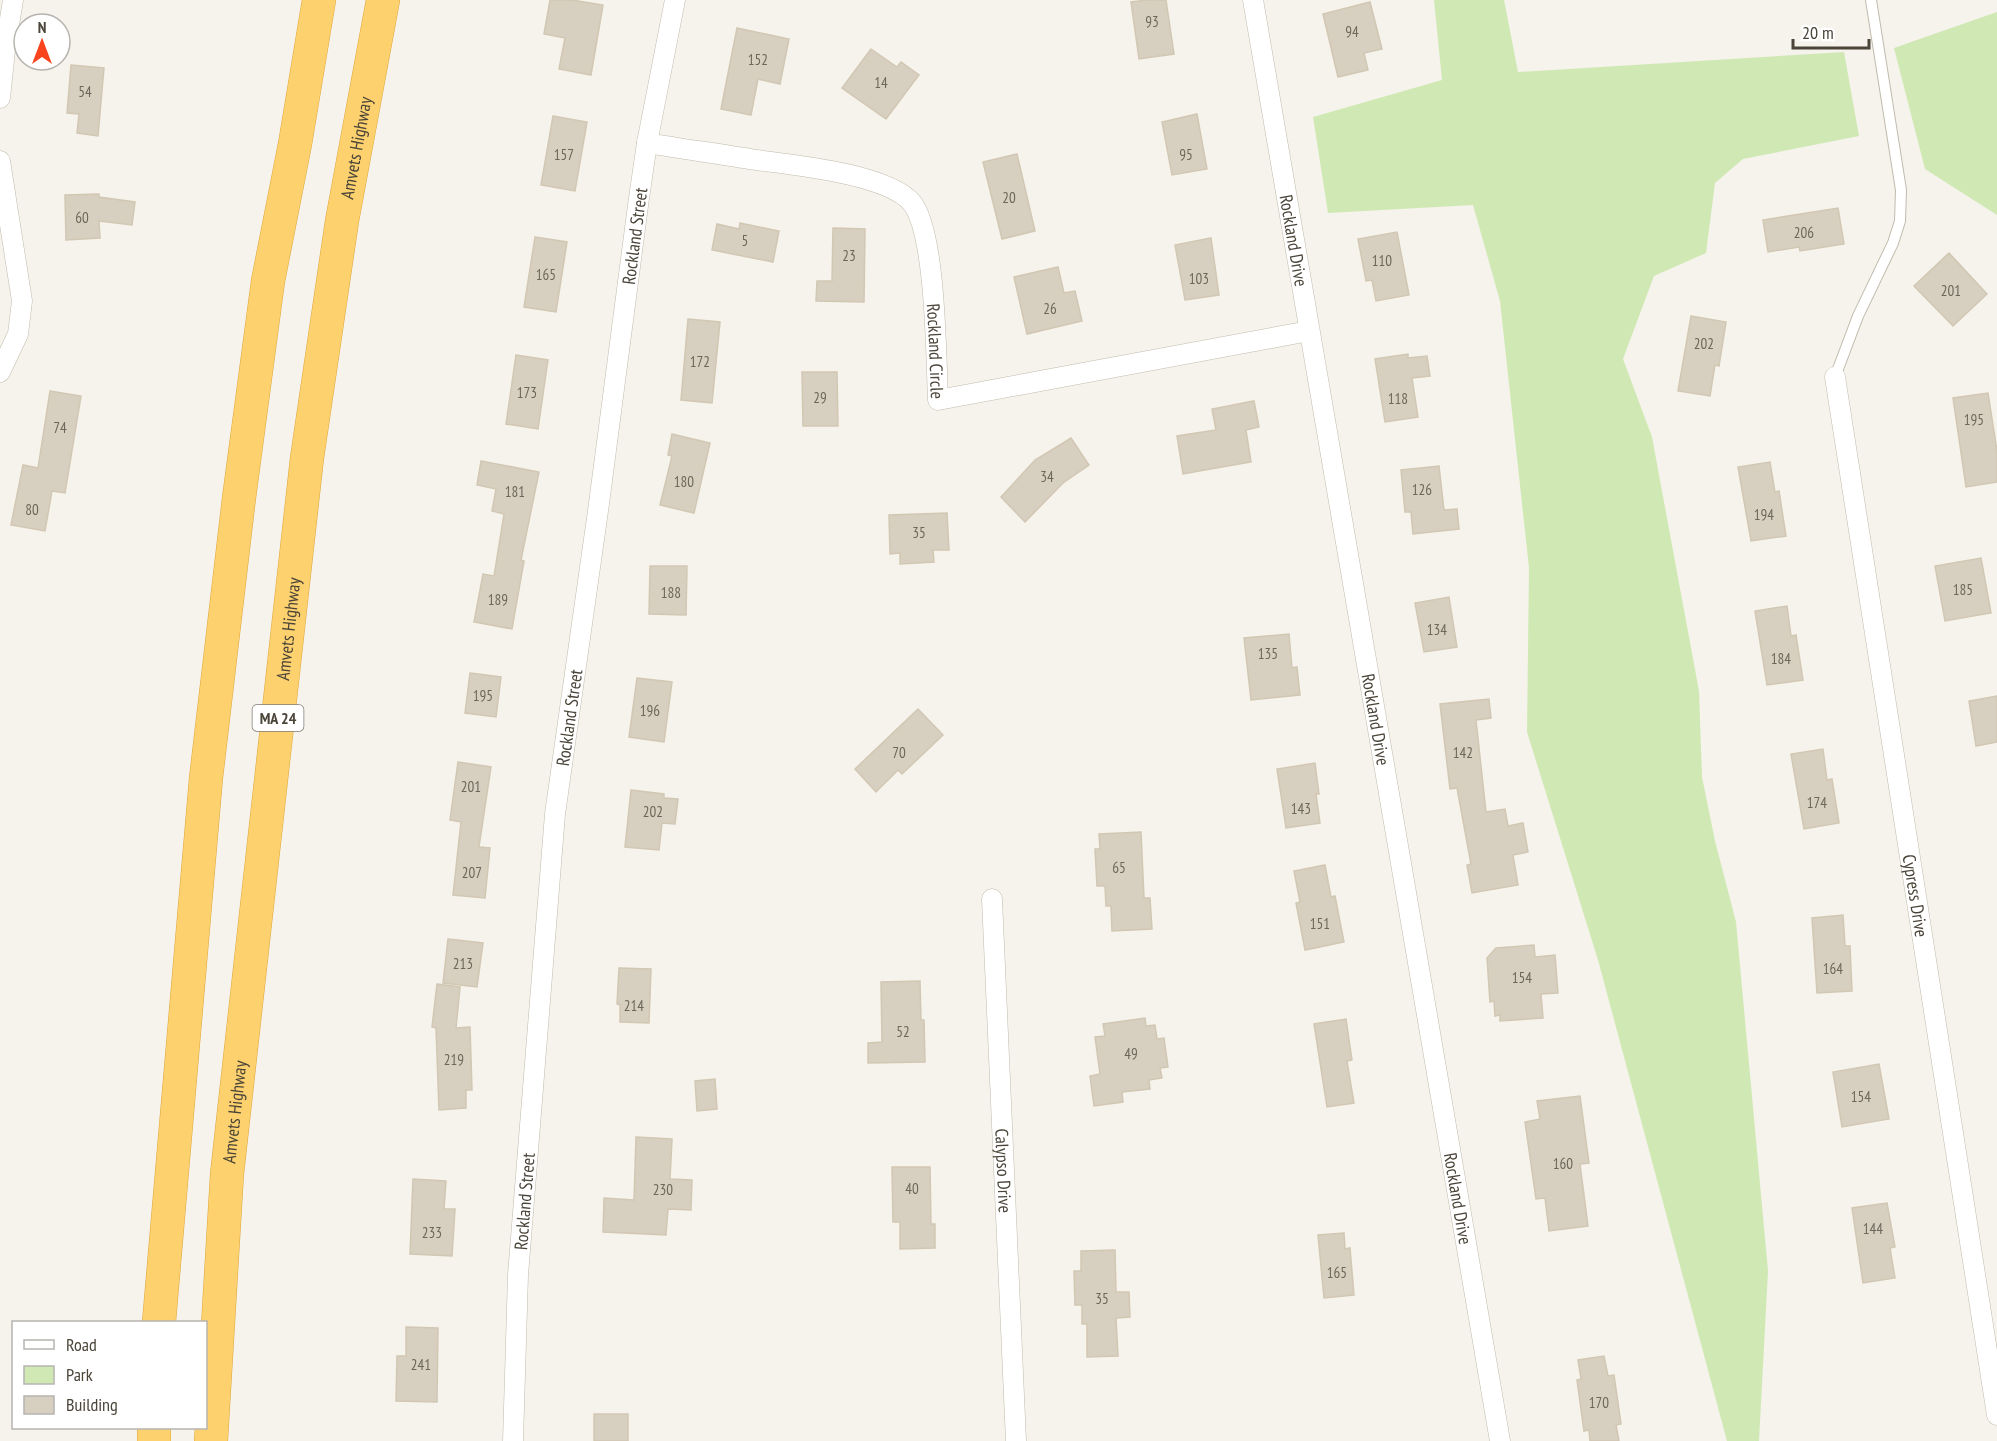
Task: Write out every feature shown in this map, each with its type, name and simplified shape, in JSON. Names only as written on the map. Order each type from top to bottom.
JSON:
[{"type":"highway","points":[[159,1321],[206,777],[239,498],[268,281],[295,144],[318,0]]},
{"type":"highway","name":"Amvets Highway","points":[[211,1441],[227,1174],[307,458],[342,221],[383,0]]},
{"type":"street","points":[[0,98],[13,0]]},
{"type":"street","name":"Rockland Street","points":[[513,1441],[518,1275],[555,814],[647,143],[675,0]]},
{"type":"street","name":"Rockland Drive","points":[[1253,0],[1500,1441]]},
{"type":"street","name":"Rockland Circle","points":[[647,143],[842,172],[895,189],[912,203],[922,223],[930,258],[938,400],[1309,331]]},
{"type":"street","points":[[0,161],[22,308],[18,334],[0,372]]},
{"type":"street","name":"Cypress Drive","points":[[1834,377],[1997,1415]]},
{"type":"street","name":"Calypso Drive","points":[[992,899],[1016,1441]]},
{"type":"lane","points":[[1834,377],[1858,316],[1893,243],[1900,221],[1901,190],[1871,0]]},
{"type":"green space","points":[[1434,0],[1504,0],[1518,72],[1844,52],[1859,136],[1743,159],[1715,183],[1706,253],[1654,276],[1623,359],[1652,437],[1699,691],[1702,777],[1715,841],[1736,922],[1768,1271],[1759,1441],[1727,1441],[1598,960],[1527,732],[1529,568],[1500,301],[1473,205],[1328,213],[1313,117],[1442,80]]},
{"type":"green space","points":[[1997,12],[1997,215],[1925,169],[1894,48]]},
{"type":"building","points":[[550,0],[572,0],[603,5],[591,75],[559,69],[565,38],[544,34]]},
{"type":"building","points":[[1166,0],[1174,54],[1139,59],[1131,2]]},
{"type":"building","points":[[1370,2],[1382,49],[1364,53],[1368,70],[1338,77],[1323,14]]},
{"type":"building","points":[[737,28],[789,39],[780,84],[758,79],[751,115],[721,109]]},
{"type":"building","points":[[871,49],[897,67],[901,62],[919,75],[886,119],[842,88]]},
{"type":"building","points":[[72,65],[104,68],[98,136],[77,133],[79,114],[67,113]]},
{"type":"building","points":[[1197,114],[1207,169],[1172,175],[1162,122]]},
{"type":"building","points":[[553,116],[587,122],[575,191],[541,185]]},
{"type":"building","points":[[1017,154],[1035,231],[1002,239],[983,162]]},
{"type":"building","points":[[99,194],[99,197],[135,202],[132,225],[99,221],[100,238],[66,240],[65,195]]},
{"type":"building","points":[[1838,208],[1844,244],[1800,251],[1799,247],[1768,252],[1763,220]]},
{"type":"building","points":[[740,223],[779,231],[773,262],[712,250],[717,224],[739,229]]},
{"type":"building","points":[[833,228],[865,229],[864,302],[816,301],[817,281],[832,281]]},
{"type":"building","points":[[1397,232],[1409,295],[1376,301],[1372,280],[1366,281],[1358,239]]},
{"type":"building","points":[[535,237],[567,242],[556,312],[524,307]]},
{"type":"building","points":[[1211,238],[1219,295],[1185,300],[1175,245]]},
{"type":"building","points":[[1949,253],[1987,294],[1953,326],[1914,286]]},
{"type":"building","points":[[1058,267],[1064,293],[1075,291],[1082,321],[1027,334],[1014,277]]},
{"type":"building","points":[[1691,316],[1726,322],[1719,366],[1715,365],[1710,396],[1678,391]]},
{"type":"building","points":[[688,319],[720,322],[712,403],[681,400]]},
{"type":"building","points":[[1408,354],[1408,358],[1427,356],[1430,376],[1412,378],[1418,417],[1385,422],[1375,359]]},
{"type":"building","points":[[516,355],[548,360],[538,429],[506,424]]},
{"type":"building","points":[[802,372],[837,372],[838,426],[803,426]]},
{"type":"building","points":[[50,391],[81,396],[65,493],[52,491],[45,531],[11,525],[23,465],[38,468]]},
{"type":"building","points":[[1988,393],[1997,451],[1997,482],[1966,487],[1953,398]]},
{"type":"building","points":[[1254,401],[1259,427],[1246,430],[1251,462],[1183,474],[1177,436],[1216,430],[1212,409]]},
{"type":"building","points":[[672,434],[710,443],[694,513],[660,505],[672,456],[668,455]]},
{"type":"building","points":[[1071,438],[1089,465],[1063,483],[1025,522],[1001,497],[1035,460]]},
{"type":"building","points":[[481,461],[539,472],[521,560],[524,561],[512,629],[474,622],[483,574],[494,576],[504,514],[492,511],[496,489],[477,485]]},
{"type":"building","points":[[1770,462],[1775,492],[1779,491],[1786,536],[1751,541],[1738,467]]},
{"type":"building","points":[[1439,466],[1444,510],[1457,509],[1459,529],[1413,534],[1411,512],[1405,512],[1401,470]]},
{"type":"building","points":[[947,513],[949,550],[933,550],[934,562],[900,564],[900,553],[890,554],[889,515]]},
{"type":"building","points":[[1981,558],[1991,613],[1945,621],[1935,566]]},
{"type":"building","points":[[650,566],[687,566],[686,615],[649,614]]},
{"type":"building","points":[[1449,597],[1457,647],[1424,652],[1415,603]]},
{"type":"building","points":[[1787,606],[1791,636],[1796,635],[1803,680],[1767,685],[1755,611]]},
{"type":"building","points":[[1289,634],[1292,668],[1297,667],[1300,695],[1251,700],[1244,638]]},
{"type":"building","points":[[470,673],[501,677],[496,717],[465,713]]},
{"type":"building","points":[[637,678],[672,682],[664,742],[629,737]]},
{"type":"building","points":[[1997,696],[1997,742],[1976,746],[1969,701]]},
{"type":"building","points":[[1489,699],[1491,718],[1476,720],[1486,812],[1505,809],[1508,826],[1523,823],[1528,852],[1513,855],[1518,885],[1472,893],[1467,865],[1471,864],[1457,788],[1450,789],[1440,704]]},
{"type":"building","points":[[918,709],[943,735],[902,774],[898,770],[876,792],[855,769]]},
{"type":"building","points":[[1823,749],[1827,780],[1832,779],[1839,823],[1804,829],[1791,754]]},
{"type":"building","points":[[458,762],[491,767],[479,847],[490,848],[485,898],[453,895],[461,822],[450,820]]},
{"type":"building","points":[[1315,763],[1320,823],[1286,828],[1277,769]]},
{"type":"building","points":[[631,790],[664,794],[664,798],[678,799],[675,824],[662,823],[659,850],[625,847]]},
{"type":"building","points":[[1141,832],[1144,898],[1150,898],[1152,929],[1112,931],[1111,906],[1106,906],[1105,886],[1097,886],[1095,849],[1100,849],[1099,834]]},
{"type":"building","points":[[1325,865],[1331,897],[1335,896],[1344,942],[1305,950],[1296,903],[1300,902],[1294,871]]},
{"type":"building","points":[[1843,915],[1845,946],[1850,946],[1852,991],[1817,993],[1812,918]]},
{"type":"building","points":[[448,939],[483,943],[477,987],[443,983]]},
{"type":"building","points":[[1534,945],[1535,957],[1555,955],[1558,993],[1541,994],[1543,1018],[1500,1021],[1500,1015],[1495,1016],[1494,1001],[1490,1002],[1487,958],[1496,948]]},
{"type":"building","points":[[619,968],[651,969],[649,1023],[620,1022],[620,1005],[617,1004]]},
{"type":"building","points":[[920,981],[925,1062],[868,1063],[868,1043],[882,1042],[881,982]]},
{"type":"building","points":[[437,984],[460,987],[456,1028],[470,1027],[472,1090],[466,1090],[466,1108],[439,1110],[436,1028],[432,1027]]},
{"type":"building","points":[[1145,1018],[1146,1026],[1155,1025],[1157,1039],[1164,1038],[1168,1067],[1160,1068],[1162,1078],[1149,1080],[1150,1089],[1122,1092],[1123,1102],[1094,1106],[1090,1076],[1100,1074],[1095,1037],[1105,1036],[1103,1024]]},
{"type":"building","points":[[1346,1019],[1352,1060],[1347,1061],[1354,1103],[1327,1107],[1314,1024]]},
{"type":"building","points":[[1879,1064],[1889,1119],[1842,1127],[1833,1072]]},
{"type":"building","points":[[715,1079],[717,1109],[697,1111],[695,1081]]},
{"type":"building","points":[[1580,1096],[1589,1163],[1580,1164],[1588,1226],[1549,1231],[1545,1198],[1536,1199],[1525,1122],[1540,1119],[1537,1101]]},
{"type":"building","points":[[636,1137],[672,1139],[670,1179],[692,1180],[691,1210],[668,1209],[666,1235],[603,1232],[604,1198],[634,1200]]},
{"type":"building","points":[[892,1167],[930,1167],[931,1224],[935,1224],[935,1248],[900,1249],[900,1222],[893,1222]]},
{"type":"building","points":[[413,1179],[446,1181],[444,1209],[455,1209],[452,1256],[410,1254]]},
{"type":"building","points":[[1887,1203],[1895,1247],[1890,1248],[1895,1278],[1863,1283],[1852,1208]]},
{"type":"building","points":[[1344,1233],[1345,1249],[1350,1248],[1354,1295],[1324,1298],[1318,1235]]},
{"type":"building","points":[[1115,1250],[1116,1292],[1129,1292],[1130,1317],[1116,1318],[1118,1356],[1087,1357],[1087,1324],[1082,1324],[1082,1305],[1075,1305],[1074,1271],[1081,1271],[1081,1251]]},
{"type":"building","points":[[406,1327],[438,1328],[437,1402],[396,1401],[397,1356],[406,1356]]},
{"type":"building","points":[[1604,1356],[1608,1376],[1614,1375],[1621,1424],[1616,1425],[1619,1441],[1590,1441],[1589,1430],[1584,1431],[1577,1380],[1581,1379],[1578,1360]]},
{"type":"building","points":[[594,1414],[628,1414],[628,1441],[594,1441]]}]
